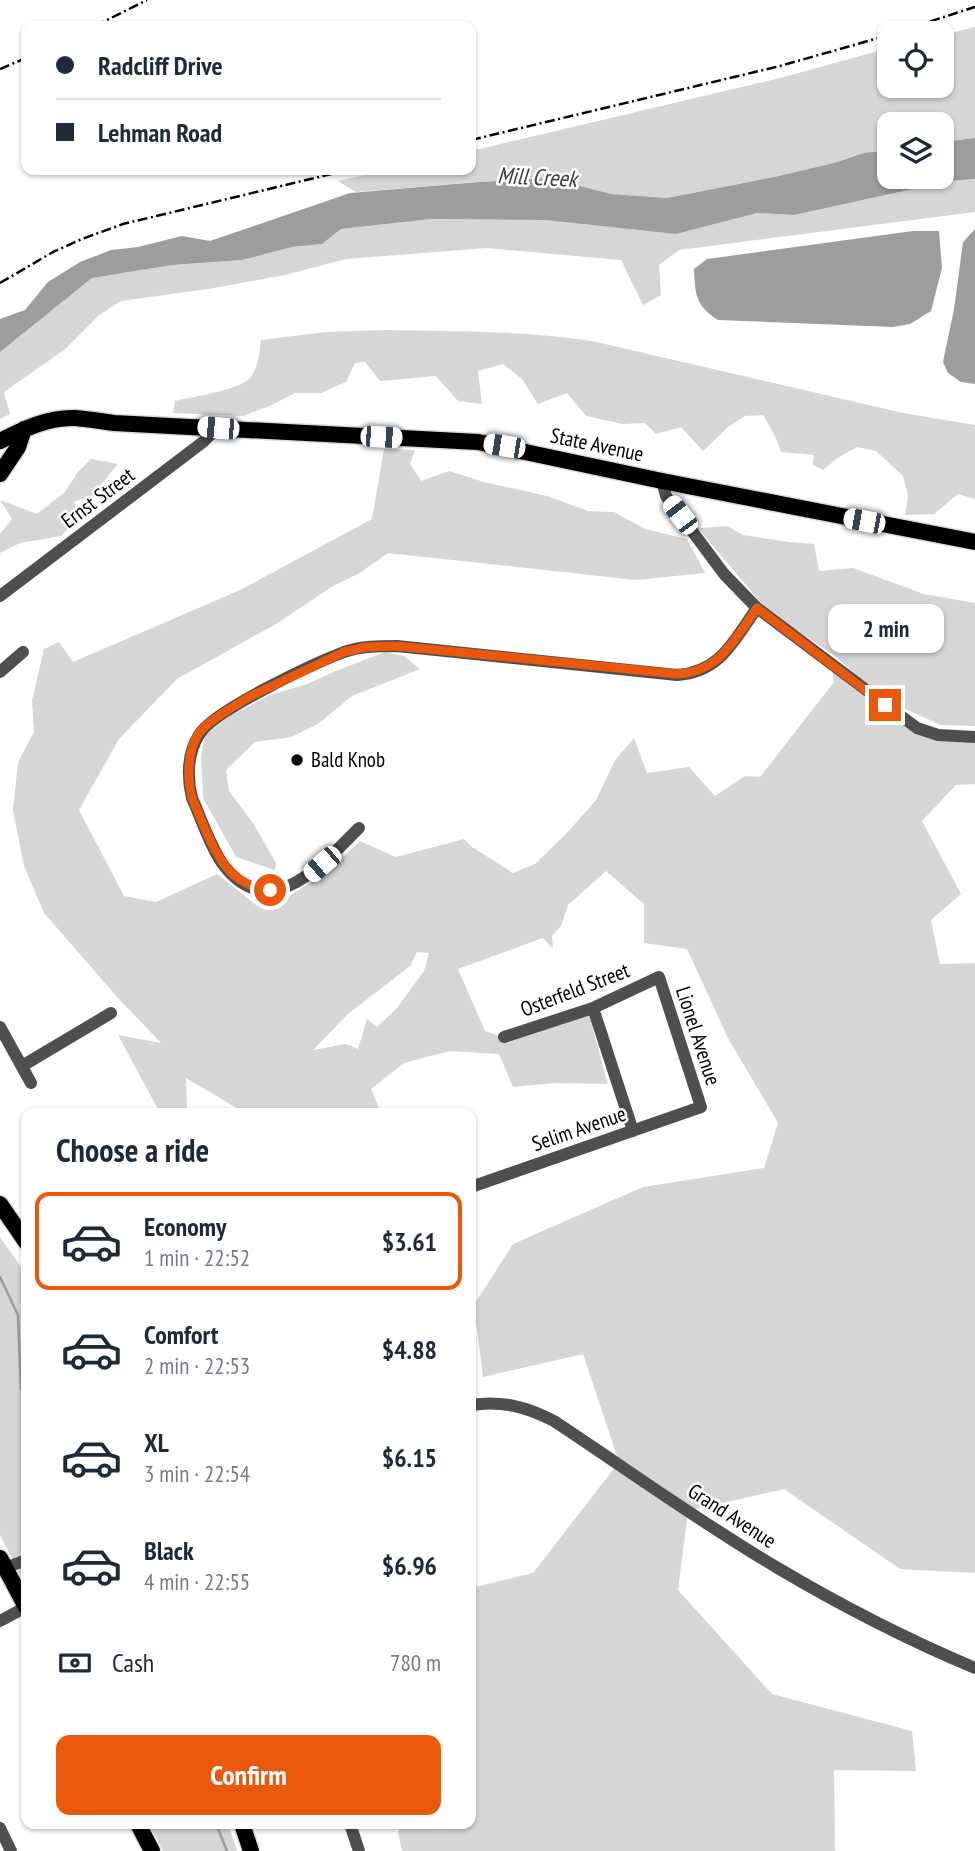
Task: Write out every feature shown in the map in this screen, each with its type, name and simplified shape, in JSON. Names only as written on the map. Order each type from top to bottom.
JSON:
[{"type":"main road","name":"State Avenue","points":[[0,441],[46,421],[74,418],[114,423],[478,442],[975,542]]},
{"type":"main road","points":[[0,474],[18,447],[24,429]]},
{"type":"main road","points":[[0,1204],[21,1235]]},
{"type":"main road","points":[[3,1563],[21,1597]]},
{"type":"main road","points":[[141,1829],[152,1851]]},
{"type":"main road","points":[[243,1829],[248,1850]]},
{"type":"street","name":"Ernst Street","points":[[0,596],[218,428]]},
{"type":"street","points":[[662,481],[666,496],[724,574],[757,608],[917,728],[938,736],[975,737]]},
{"type":"street","points":[[359,828],[322,864],[296,884],[270,890],[256,889],[244,883],[224,866],[192,798],[189,762],[199,733],[249,697],[344,652],[366,647],[397,646],[689,674],[701,671],[720,658],[757,608]]},
{"type":"street","points":[[0,673],[23,652]]},
{"type":"street","name":"Osterfeld Street","points":[[504,1037],[593,1008],[659,977]]},
{"type":"street","name":"Lionel Avenue","points":[[659,977],[701,1107]]},
{"type":"street","points":[[593,1008],[633,1131]]},
{"type":"street","points":[[22,1066],[111,1013]]},
{"type":"street","points":[[0,1027],[31,1083]]},
{"type":"street","name":"Selim Avenue","points":[[476,1185],[701,1107]]},
{"type":"street","name":"Grand Avenue","points":[[476,1405],[509,1404],[547,1417],[776,1567],[901,1634],[975,1668]]},
{"type":"street","points":[[3,1563],[21,1561]]},
{"type":"street","points":[[0,1621],[21,1610]]},
{"type":"street","points":[[0,1828],[11,1851]]},
{"type":"street","points":[[352,1829],[359,1851]]},
{"type":"shaded area","points":[[975,27],[975,138],[954,141],[954,112],[877,112],[877,151],[774,177],[667,198],[611,194],[549,178],[356,192],[338,181],[365,175],[476,175],[476,150],[780,78],[877,51],[877,98],[954,98],[954,32]]},
{"type":"shaded area","points":[[975,138],[975,179],[954,181],[954,141]]},
{"type":"shaded area","points":[[877,151],[877,189],[913,189],[794,215],[757,213],[676,234],[545,220],[431,219],[341,229],[322,244],[292,247],[242,260],[172,265],[92,278],[0,352],[0,319],[25,310],[48,282],[80,262],[111,250],[138,247],[182,236],[210,241],[350,193],[549,178],[611,194],[667,198],[774,177]]},
{"type":"shaded area","points":[[975,179],[975,212],[679,250],[659,265],[661,295],[643,305],[621,260],[486,248],[346,259],[285,275],[121,301],[98,316],[64,350],[4,392],[10,414],[0,419],[0,352],[92,278],[172,265],[242,260],[292,247],[322,244],[341,229],[431,219],[546,220],[676,234],[757,213],[794,215],[913,189],[954,189],[954,181]]},
{"type":"shaded area","points":[[975,229],[975,384],[961,382],[948,373],[943,362],[954,309],[963,242]]},
{"type":"shaded area","points":[[913,231],[939,231],[942,268],[931,311],[910,324],[893,327],[718,320],[705,310],[696,293],[694,269],[707,259]]},
{"type":"shaded area","points":[[386,330],[515,333],[592,341],[903,413],[975,425],[975,499],[958,494],[934,514],[905,515],[908,496],[903,476],[876,451],[857,447],[823,470],[813,465],[814,455],[781,452],[763,415],[745,416],[728,427],[703,451],[681,427],[656,434],[645,423],[623,424],[586,416],[567,393],[538,404],[522,379],[503,364],[478,371],[482,404],[458,401],[436,376],[380,381],[365,362],[355,363],[346,382],[321,393],[295,393],[243,416],[173,413],[175,401],[236,386],[250,378],[257,365],[261,340],[326,332]]},
{"type":"shaded area","points":[[384,449],[415,450],[410,464],[421,481],[449,471],[547,496],[588,511],[614,512],[645,529],[687,539],[705,573],[636,580],[388,553],[276,624],[177,679],[119,739],[79,810],[124,896],[156,902],[217,874],[256,905],[286,898],[327,872],[360,841],[396,857],[464,839],[513,873],[535,864],[565,835],[596,800],[615,760],[634,738],[647,773],[689,767],[715,796],[745,776],[760,777],[834,682],[831,665],[907,722],[975,737],[975,784],[956,785],[922,821],[961,894],[931,920],[940,964],[975,963],[975,1573],[900,1569],[784,1489],[688,1511],[678,1590],[772,1694],[912,1731],[916,1771],[834,1770],[835,1851],[402,1851],[399,1829],[476,1829],[476,1587],[533,1573],[619,1462],[583,1354],[483,1377],[476,1302],[513,1244],[643,1187],[764,1168],[778,1123],[728,1038],[687,949],[644,943],[644,904],[606,871],[568,905],[561,926],[552,936],[553,949],[543,938],[458,969],[485,1031],[508,1039],[589,1015],[608,1084],[554,1083],[513,1087],[499,1054],[450,1051],[404,1063],[371,1089],[379,1108],[237,1108],[186,1078],[187,1108],[157,1108],[118,1035],[161,1043],[44,913],[24,866],[13,810],[18,762],[34,732],[32,700],[44,649],[59,642],[73,662],[240,590],[372,519]],"holes":[[[417,952],[429,953],[424,971],[397,1008],[377,1027],[367,1019],[358,1049],[346,1044],[313,1050],[348,1014],[410,966]]]},
{"type":"shaded area","points":[[91,459],[118,464],[90,498],[74,501],[78,519],[61,536],[20,543],[0,553],[0,534],[12,519],[0,500],[37,514],[65,492],[77,473]]},
{"type":"shaded area","points":[[727,526],[743,535],[814,544],[819,571],[853,568],[924,594],[975,603],[975,726],[941,725],[901,707],[836,657],[767,610],[698,528]]},
{"type":"shaded area","points":[[385,652],[404,656],[420,669],[352,696],[318,724],[291,737],[255,742],[226,770],[229,791],[253,823],[276,863],[275,870],[236,857],[203,798],[201,757],[205,735],[233,714],[270,695],[307,684]]},
{"type":"shaded area","points":[[0,1237],[21,1267],[21,1576],[0,1535]]},
{"type":"shaded area","points":[[152,1829],[230,1829],[237,1851],[163,1851]]},
{"type":"waterway","points":[[0,1277],[18,1315],[21,1389]]},
{"type":"waterway","points":[[218,1829],[227,1851]]},
{"type":"railway","points":[[105,21],[147,0]]},
{"type":"railway","points":[[931,21],[975,7]]},
{"type":"railway","points":[[476,139],[780,66],[877,38]]},
{"type":"railway","points":[[0,69],[21,60]]},
{"type":"railway","points":[[0,283],[53,252],[123,224],[327,175]]},
{"type":"place","name":"Bald Knob","points":[[297,760]]},
{"type":"route","points":[[270,890],[256,889],[244,883],[224,866],[192,798],[189,762],[193,749],[199,733],[249,697],[344,652],[366,647],[397,646],[689,674],[701,671],[720,658],[757,608],[885,705]]},
{"type":"water label","name":"Mill Creek","points":[[537,177]]}]
